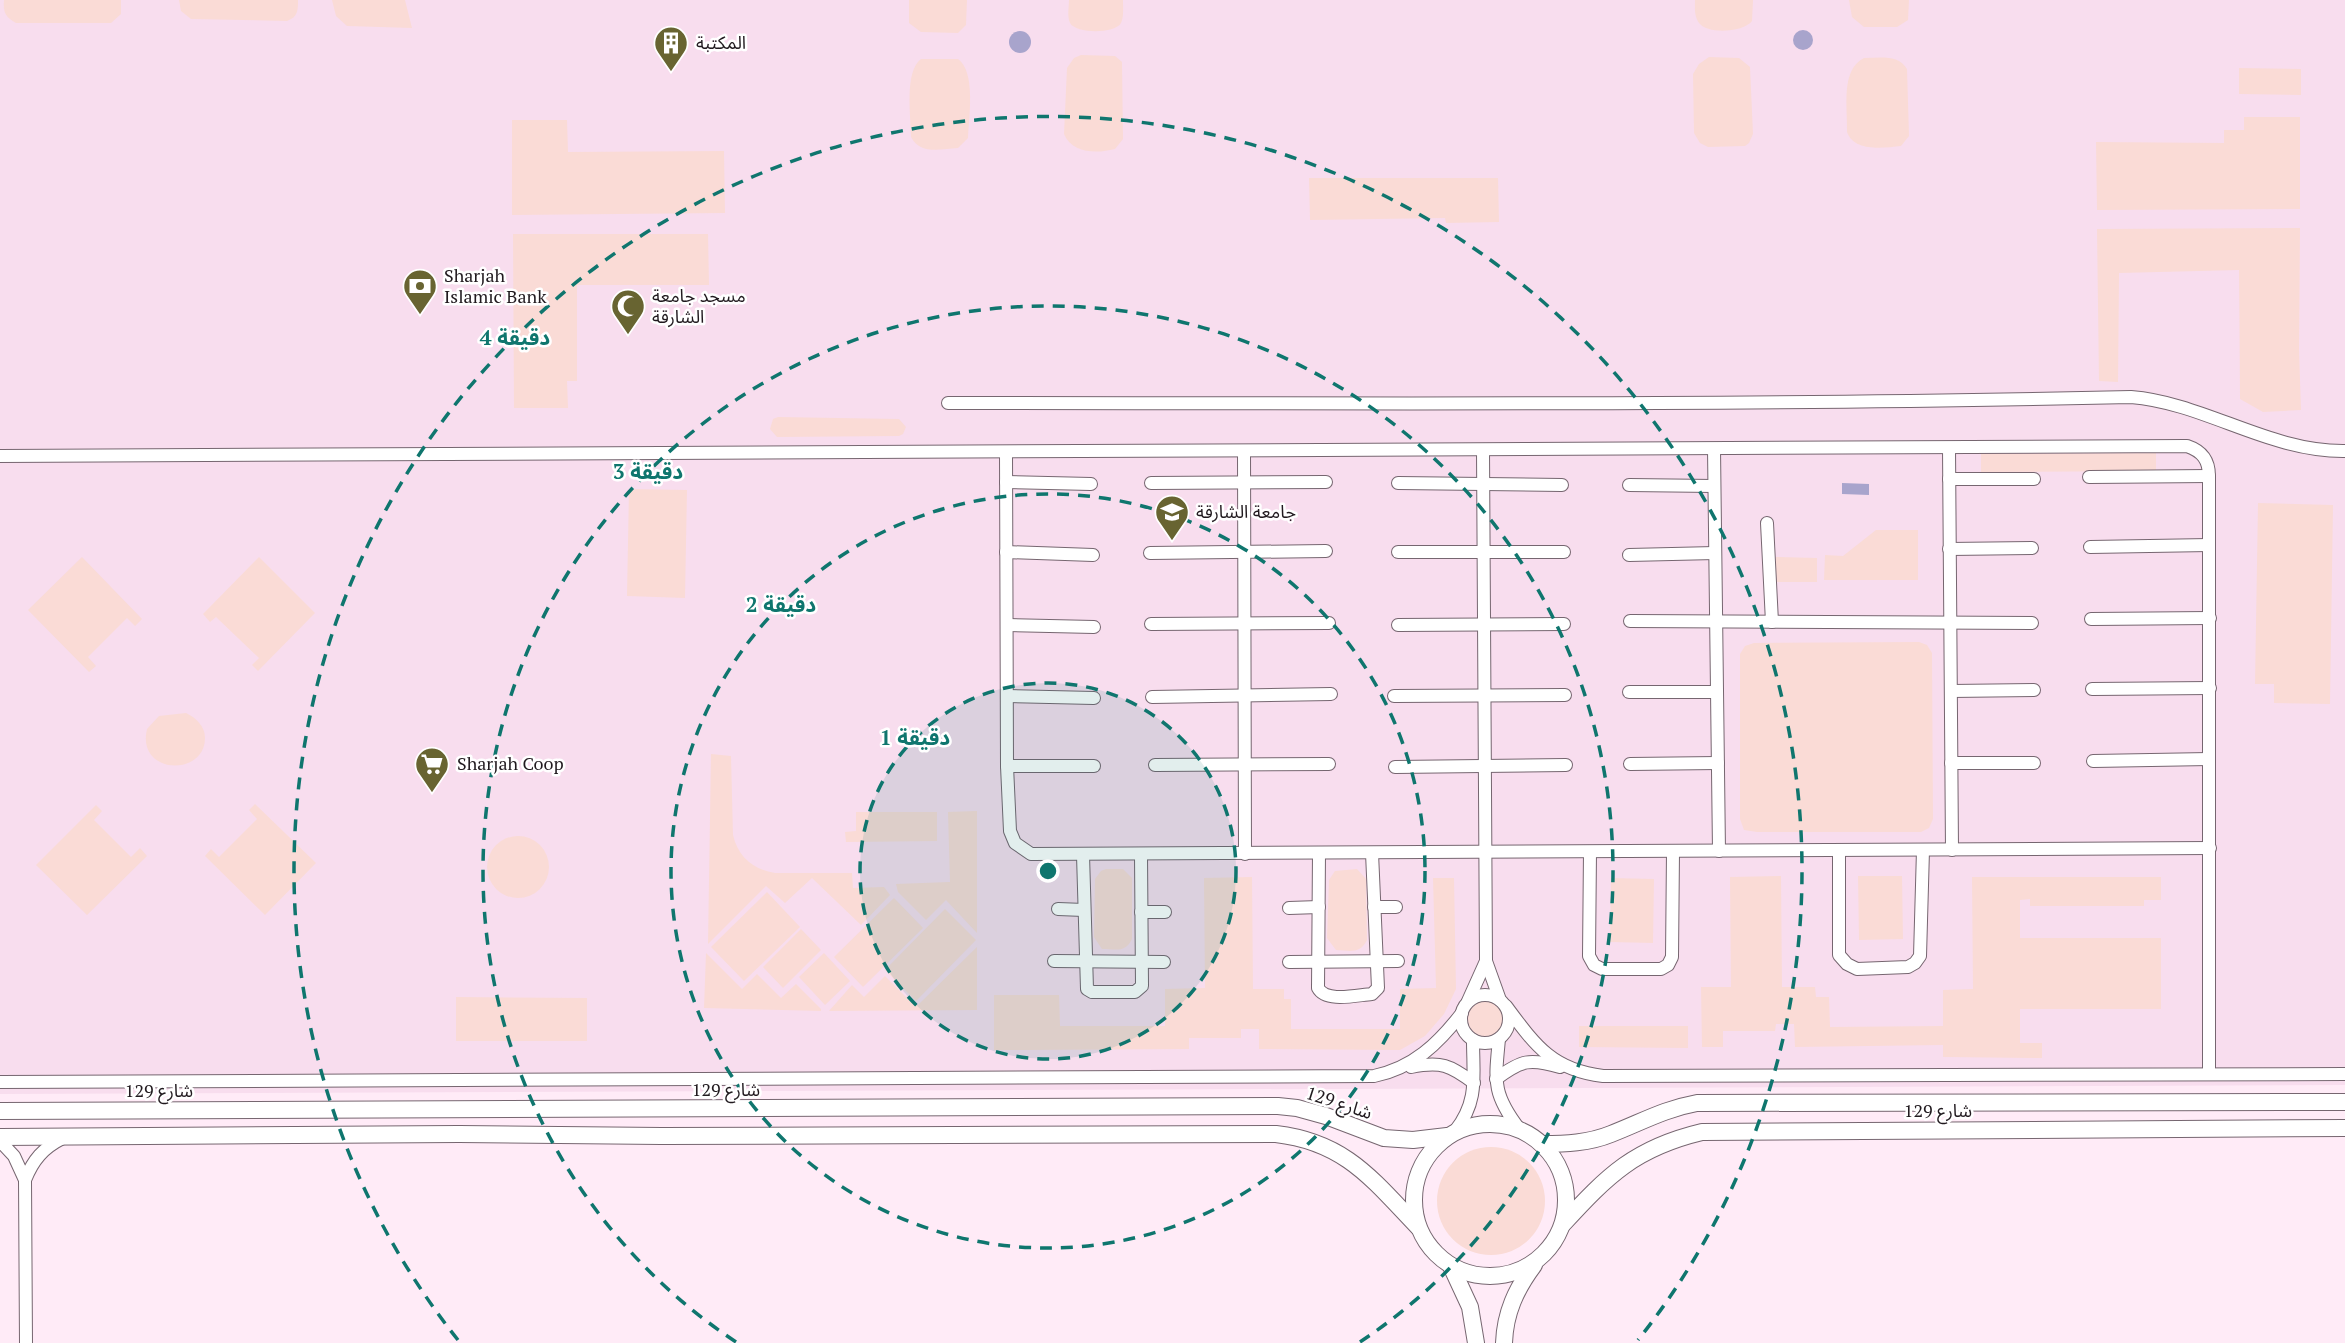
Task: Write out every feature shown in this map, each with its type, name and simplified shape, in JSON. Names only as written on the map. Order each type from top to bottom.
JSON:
[{"type":"street","points":[[948,403],[1412,405],[2131,397],[2192,409],[2283,443],[2309,449],[2345,451]]},
{"type":"street","points":[[0,456],[2187,446],[2195,449],[2206,460],[2209,476],[2209,1074]]},
{"type":"street","points":[[1948,447],[1952,850]]},
{"type":"street","points":[[1714,449],[1719,851]]},
{"type":"street","points":[[1483,450],[1486,961],[1510,1021],[1501,1037],[1496,1088],[1501,1102],[1520,1130]]},
{"type":"street","points":[[1244,451],[1245,854]]},
{"type":"street","points":[[1006,452],[1007,766],[1010,831],[1016,843],[1031,854],[2210,848]]},
{"type":"street","points":[[2089,477],[2209,476]]},
{"type":"street","points":[[1949,480],[2034,479]]},
{"type":"street","points":[[1006,482],[1091,484]]},
{"type":"street","points":[[1151,483],[1326,482]]},
{"type":"street","points":[[1398,484],[1562,485]]},
{"type":"street","points":[[1629,485],[1714,486]]},
{"type":"street","points":[[1767,523],[1772,622]]},
{"type":"street","points":[[2090,547],[2209,545]]},
{"type":"street","points":[[1949,549],[2032,548]]},
{"type":"street","points":[[1150,553],[1326,551]]},
{"type":"street","points":[[1006,552],[1093,555]]},
{"type":"street","points":[[1398,552],[1564,552]]},
{"type":"street","points":[[1629,555],[1715,553]]},
{"type":"street","points":[[2091,619],[2210,618]]},
{"type":"street","points":[[1630,621],[2032,623]]},
{"type":"street","points":[[1151,624],[1329,623]]},
{"type":"street","points":[[1398,625],[1564,624]]},
{"type":"street","points":[[1007,625],[1094,627]]},
{"type":"street","points":[[2092,689],[2210,688]]},
{"type":"street","points":[[1951,691],[2035,690]]},
{"type":"street","points":[[1629,692],[1717,692]]},
{"type":"street","points":[[1152,696],[1331,694]]},
{"type":"street","points":[[1394,695],[1565,695]]},
{"type":"street","points":[[1007,696],[1094,698]]},
{"type":"street","points":[[2093,761],[2209,759]]},
{"type":"street","points":[[1630,764],[1718,763]]},
{"type":"street","points":[[1951,763],[2034,763]]},
{"type":"street","points":[[1155,765],[1329,764]]},
{"type":"street","points":[[1395,767],[1566,765]]},
{"type":"street","points":[[1007,766],[1094,766]]},
{"type":"street","points":[[1839,850],[1839,954],[1847,964],[1857,969],[1908,967],[1920,956],[1923,850]]},
{"type":"street","points":[[1590,852],[1591,961],[1602,969],[1661,969],[1668,965],[1672,957],[1673,852]]},
{"type":"street","points":[[1319,853],[1318,988],[1327,996],[1376,992],[1378,988],[1371,853]]},
{"type":"street","points":[[1083,855],[1087,989],[1090,992],[1135,992],[1142,986],[1141,855]]},
{"type":"street","points":[[1289,908],[1319,907]]},
{"type":"street","points":[[1374,907],[1396,907]]},
{"type":"street","points":[[1058,909],[1084,910]]},
{"type":"street","points":[[1141,912],[1166,912]]},
{"type":"street","points":[[1054,961],[1164,962]]},
{"type":"street","points":[[1289,962],[1398,961]]},
{"type":"street","points":[[1400,1069],[1423,1055],[1462,1013],[1486,961]]},
{"type":"street","points":[[1468,1001],[1484,994],[1503,1003],[1541,1049],[1567,1069]]},
{"type":"street","points":[[1418,1227],[1413,1202],[1417,1176],[1429,1154],[1465,1118],[1472,1103],[1474,1083],[1471,1038],[1462,1026],[1462,1013]]},
{"type":"street","points":[[1443,1036],[1455,1034],[1486,1044],[1501,1037],[1521,1034],[1530,1037]]},
{"type":"street","points":[[1496,1079],[1515,1065],[1530,1061],[1602,1076],[2345,1074]]},
{"type":"street","points":[[0,1082],[1360,1077],[1433,1063],[1458,1071],[1474,1083]]},
{"type":"street","name":"شارع 129","points":[[1542,1144],[1587,1141],[1609,1135],[1662,1111],[1697,1103],[2345,1102]]},
{"type":"street","name":"شارع 129","points":[[0,1111],[1278,1106],[1326,1116],[1384,1138],[1413,1140],[1451,1134]]},
{"type":"street","points":[[1451,1134],[1487,1124],[1520,1130],[1542,1144],[1553,1157],[1566,1190],[1563,1224],[1551,1247],[1534,1265],[1513,1299],[1504,1343]]},
{"type":"street","name":"شارع 129","points":[[1563,1224],[1609,1176],[1630,1160],[1664,1142],[1702,1132],[2345,1128]]},
{"type":"street","points":[[0,1139],[445,1134],[1276,1134],[1315,1141],[1337,1152],[1359,1168],[1418,1227],[1436,1255],[1451,1266],[1469,1274],[1490,1277],[1512,1274],[1534,1265]]},
{"type":"street","points":[[26,1343],[25,1180],[30,1166],[39,1154],[64,1138]]},
{"type":"street","points":[[0,1139],[14,1156],[25,1180]]},
{"type":"street","points":[[1451,1266],[1470,1307],[1476,1343]]},
{"type":"shaded area","name":"جامعة الشارقة","points":[[0,0],[2345,0],[2345,1085],[0,1094]]},
{"type":"shaded area","points":[[4,0],[121,0],[121,14],[111,23],[16,23],[6,14]]},
{"type":"shaded area","points":[[179,0],[298,0],[298,4],[295,15],[287,21],[191,19],[181,11]]},
{"type":"shaded area","points":[[332,0],[405,0],[412,28],[347,26],[336,16]]},
{"type":"shaded area","points":[[909,0],[967,0],[966,25],[958,33],[921,32],[909,23]]},
{"type":"shaded area","points":[[1069,0],[1123,0],[1121,23],[1104,31],[1087,31],[1074,27],[1070,23]]},
{"type":"shaded area","points":[[1695,0],[1753,0],[1752,21],[1742,28],[1726,31],[1704,27],[1697,20]]},
{"type":"shaded area","points":[[1849,0],[1909,0],[1908,20],[1897,27],[1864,27],[1852,17]]},
{"type":"shaded area","points":[[1799,30],[1807,30],[1813,40],[1807,50],[1799,50],[1793,44],[1793,36]]},
{"type":"shaded area","points":[[1020,31],[1028,34],[1031,42],[1028,50],[1020,53],[1012,50],[1009,42],[1012,34]]},
{"type":"shaded area","points":[[1081,55],[1115,56],[1122,62],[1123,139],[1115,149],[1085,150],[1073,145],[1064,134],[1067,68],[1074,58]]},
{"type":"shaded area","points":[[1709,57],[1739,58],[1750,67],[1753,134],[1745,146],[1708,147],[1700,143],[1694,133],[1693,74],[1699,64]]},
{"type":"shaded area","points":[[1864,58],[1894,59],[1907,69],[1909,136],[1901,146],[1862,146],[1847,132],[1848,80],[1856,64]]},
{"type":"shaded area","points":[[921,59],[958,59],[964,65],[970,96],[968,138],[958,148],[925,149],[911,137],[910,84],[912,74]]},
{"type":"shaded area","points":[[2239,68],[2301,69],[2301,95],[2239,94]]},
{"type":"shaded area","points":[[2244,117],[2300,117],[2300,209],[2097,210],[2096,142],[2224,143],[2224,130],[2244,130]]},
{"type":"shaded area","points":[[512,120],[567,120],[568,152],[724,151],[725,213],[512,215]]},
{"type":"shaded area","points":[[1309,178],[1498,178],[1499,222],[1446,223],[1445,218],[1310,220]]},
{"type":"shaded area","points":[[2300,228],[2301,410],[2263,412],[2240,399],[2239,270],[2119,273],[2118,382],[2099,381],[2097,229]]},
{"type":"shaded area","points":[[513,234],[708,234],[709,285],[577,285],[577,381],[567,381],[568,408],[514,408]]},
{"type":"shaded area","points":[[773,419],[899,419],[906,427],[899,436],[777,437],[770,429]]},
{"type":"shaded area","points":[[2156,453],[2156,471],[1981,472],[1981,454]]},
{"type":"shaded area","points":[[1842,483],[1869,484],[1869,495],[1842,494]]},
{"type":"shaded area","points":[[629,489],[687,490],[685,598],[627,596]]},
{"type":"shaded area","points":[[2258,503],[2333,505],[2330,704],[2274,703],[2274,684],[2255,684]]},
{"type":"shaded area","points":[[1876,530],[1918,530],[1918,580],[1824,580],[1825,555],[1843,556]]},
{"type":"shaded area","points":[[82,557],[142,619],[135,626],[127,618],[88,657],[96,666],[89,672],[28,610]]},
{"type":"shaded area","points":[[259,557],[315,613],[258,671],[252,665],[259,658],[216,617],[210,622],[203,614]]},
{"type":"shaded area","points":[[1776,557],[1817,558],[1817,582],[1776,582]]},
{"type":"shaded area","points":[[1919,642],[1927,645],[1932,653],[1933,819],[1929,828],[1921,832],[1744,830],[1740,819],[1740,654],[1745,646],[1754,643]]},
{"type":"shaded area","points":[[186,713],[202,726],[205,738],[202,751],[194,760],[184,764],[161,762],[151,755],[146,744],[147,729],[159,716]]},
{"type":"shaded area","points":[[711,754],[731,756],[733,835],[739,850],[748,861],[760,869],[775,873],[852,873],[853,888],[884,887],[890,895],[861,925],[812,878],[785,903],[766,886],[708,944]]},
{"type":"shaded area","points":[[255,804],[316,863],[265,915],[205,856],[211,849],[219,857],[257,819],[249,810]]},
{"type":"shaded area","points":[[96,805],[102,811],[94,820],[131,857],[140,848],[147,856],[87,915],[36,865]]},
{"type":"shaded area","points":[[977,811],[977,933],[946,900],[926,920],[898,892],[896,884],[950,882],[948,812]]},
{"type":"shaded area","points":[[856,812],[937,812],[937,841],[846,842],[845,832],[856,831]]},
{"type":"shaded area","points":[[518,836],[540,845],[549,867],[540,889],[518,898],[496,889],[487,867],[496,845]]},
{"type":"shaded area","points":[[1106,869],[1123,869],[1132,878],[1132,939],[1120,949],[1102,949],[1094,937],[1095,879]]},
{"type":"shaded area","points":[[1357,869],[1366,879],[1367,940],[1358,950],[1336,950],[1327,938],[1329,880],[1335,871]]},
{"type":"shaded area","points":[[1781,876],[1782,987],[1815,987],[1816,997],[1829,997],[1830,1027],[1943,1026],[1943,990],[1973,989],[1972,877],[2161,877],[2161,900],[2144,900],[2144,906],[2030,906],[2030,899],[2020,900],[2020,938],[2161,938],[2161,1009],[2020,1009],[2020,1043],[2042,1043],[2042,1058],[1943,1057],[1943,1045],[1795,1047],[1794,1024],[1776,1024],[1775,1031],[1723,1031],[1723,1047],[1702,1047],[1701,987],[1731,987],[1730,877]]},
{"type":"shaded area","points":[[1858,876],[1902,876],[1903,939],[1859,940]]},
{"type":"shaded area","points":[[1252,877],[1253,989],[1284,989],[1284,999],[1291,999],[1291,1029],[1400,1029],[1400,989],[1436,988],[1433,878],[1454,878],[1456,989],[1444,1014],[1425,1036],[1400,1050],[1259,1049],[1259,1029],[1241,1029],[1241,1038],[1189,1038],[1189,1049],[994,1050],[994,995],[1059,995],[1060,1026],[1165,1026],[1165,989],[1205,988],[1204,878]]},
{"type":"shaded area","points":[[1611,878],[1654,879],[1653,943],[1610,942]]},
{"type":"shaded area","points":[[767,892],[800,927],[744,981],[711,947]]},
{"type":"shaded area","points":[[894,898],[923,928],[863,987],[834,957]]},
{"type":"shaded area","points":[[945,909],[976,940],[916,1001],[885,970]]},
{"type":"shaded area","points":[[801,929],[821,950],[783,988],[763,967]]},
{"type":"shaded area","points":[[977,947],[977,1010],[829,1011],[852,985],[864,997],[885,976],[913,1004],[918,1005]]},
{"type":"shaded area","points":[[706,953],[742,989],[757,974],[781,998],[796,984],[821,1011],[704,1008]]},
{"type":"shaded area","points":[[824,953],[850,981],[825,1005],[799,977]]},
{"type":"shaded area","points":[[456,997],[587,998],[587,1041],[456,1041]]},
{"type":"shaded area","points":[[1486,1001],[1499,1006],[1504,1019],[1499,1032],[1486,1037],[1473,1032],[1468,1019],[1473,1006]]},
{"type":"shaded area","points":[[1579,1026],[1688,1026],[1688,1048],[1579,1047]]},
{"type":"shaded area","points":[[1491,1147],[1512,1151],[1530,1162],[1541,1180],[1545,1201],[1541,1222],[1530,1240],[1512,1251],[1491,1255],[1470,1251],[1452,1240],[1441,1222],[1437,1201],[1441,1180],[1452,1162],[1470,1151]]},
{"type":"place","name":"المكتبة","points":[[671,73]]},
{"type":"place","name":"Sharjah Islamic Bank","points":[[420,316]]},
{"type":"place","name":"مسجد جامعة الشارقة","points":[[628,336]]},
{"type":"place","name":"جامعة الشارقة","points":[[1172,542]]},
{"type":"place","name":"Sharjah Coop","points":[[432,794]]}]
